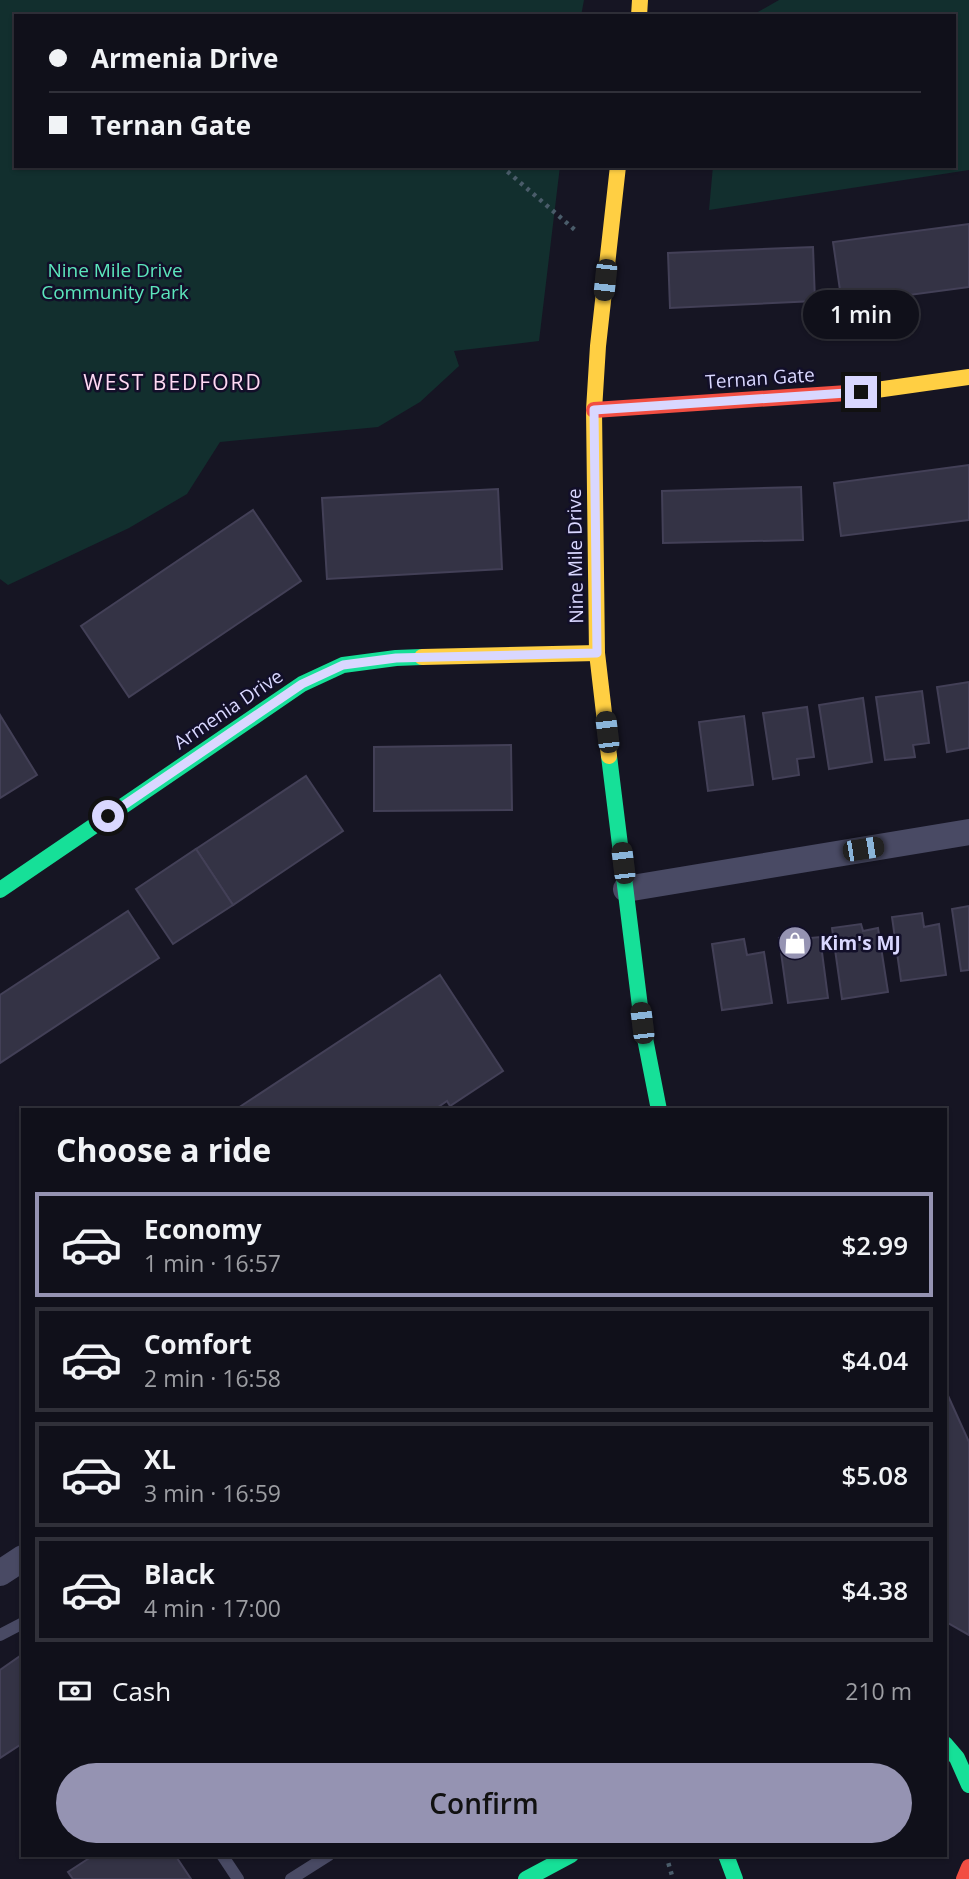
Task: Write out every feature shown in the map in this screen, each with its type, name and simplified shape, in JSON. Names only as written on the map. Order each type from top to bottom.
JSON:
[{"type":"street","name":"Nine Mile Drive","points":[[618,168],[598,346],[594,410],[597,653],[642,1023],[659,1108]]},
{"type":"street","name":"Ternan Gate","points":[[594,410],[861,392],[969,377]]},
{"type":"street","name":"Armenia Drive","points":[[0,890],[302,684],[343,665],[396,658],[597,653]]},
{"type":"street","points":[[626,889],[969,832]]},
{"type":"street","points":[[0,1573],[21,1559]]},
{"type":"street","points":[[947,1736],[969,1744]]},
{"type":"street","points":[[947,1746],[957,1758],[969,1785]]},
{"type":"street","points":[[526,1879],[567,1857]]},
{"type":"street","points":[[727,1857],[735,1879]]},
{"type":"street","points":[[964,1879],[969,1867]]},
{"type":"lane","points":[[0,1635],[21,1624]]},
{"type":"lane","points":[[223,1857],[238,1879]]},
{"type":"lane","points":[[291,1879],[326,1857]]},
{"type":"path","points":[[503,168],[608,258]]},
{"type":"path","points":[[667,1857],[673,1879]]},
{"type":"green space","name":"Nine Mile Drive Community Park","points":[[0,0],[584,0],[581,14],[14,14],[14,168],[560,168],[539,341],[454,351],[459,366],[420,402],[378,427],[220,442],[187,494],[129,528],[8,585],[0,579]]},
{"type":"green space","points":[[779,0],[969,0],[969,170],[709,210],[713,168],[956,168],[956,14],[754,14]]},
{"type":"building","points":[[969,224],[969,287],[842,304],[833,242]]},
{"type":"building","points":[[813,247],[815,301],[670,308],[668,253]]},
{"type":"building","points":[[969,465],[969,520],[841,536],[834,483]]},
{"type":"building","points":[[801,487],[803,540],[663,543],[662,491]]},
{"type":"building","points":[[498,489],[502,569],[327,579],[322,498]]},
{"type":"building","points":[[253,510],[301,581],[129,697],[81,626]]},
{"type":"building","points":[[969,682],[969,748],[947,752],[937,687]]},
{"type":"building","points":[[922,691],[929,743],[913,745],[915,757],[885,760],[876,697]]},
{"type":"building","points":[[863,698],[872,762],[829,769],[819,705]]},
{"type":"building","points":[[807,707],[814,757],[797,759],[799,775],[773,779],[763,713]]},
{"type":"building","points":[[0,715],[37,775],[0,798]]},
{"type":"building","points":[[744,716],[753,785],[708,791],[699,722]]},
{"type":"building","points":[[511,745],[512,810],[374,811],[374,747]]},
{"type":"building","points":[[306,776],[343,831],[233,905],[196,849]]},
{"type":"building","points":[[196,849],[233,905],[173,944],[136,889]]},
{"type":"building","points":[[969,906],[969,970],[961,971],[952,909]]},
{"type":"building","points":[[128,911],[159,958],[0,1063],[0,995]]},
{"type":"building","points":[[922,913],[924,927],[939,924],[946,975],[901,981],[892,917]]},
{"type":"building","points":[[861,924],[863,931],[878,928],[888,992],[842,999],[832,928]]},
{"type":"building","points":[[800,936],[800,939],[820,937],[828,998],[788,1003],[779,938]]},
{"type":"building","points":[[744,939],[747,955],[764,952],[772,1003],[722,1010],[712,944]]},
{"type":"building","points":[[440,975],[503,1071],[450,1106],[447,1101],[437,1108],[238,1108]]},
{"type":"building","points":[[947,1393],[969,1442],[969,1635],[948,1623]]},
{"type":"building","points":[[21,1655],[21,1744],[0,1758],[0,1670]]},
{"type":"building","points":[[91,1857],[176,1857],[191,1879],[73,1879],[68,1872]]},
{"type":"traffic: fast","points":[[0,890],[302,684],[343,665],[422,657]]},
{"type":"traffic: fast","points":[[609,756],[642,1023],[659,1108]]},
{"type":"traffic: fast","points":[[947,1746],[957,1758],[969,1785]]},
{"type":"traffic: fast","points":[[526,1879],[567,1857]]},
{"type":"traffic: fast","points":[[727,1857],[735,1879]]},
{"type":"traffic: slow","points":[[639,14],[640,0]]},
{"type":"traffic: slow","points":[[609,756],[597,653],[594,410],[598,346],[618,168]]},
{"type":"traffic: slow","points":[[862,392],[969,377]]},
{"type":"traffic: slow","points":[[422,657],[597,653]]},
{"type":"traffic: jam","points":[[594,410],[862,392]]},
{"type":"traffic: jam","points":[[964,1879],[969,1867]]},
{"type":"place","name":"Kim's MJ","points":[[795,943]]},
{"type":"district","name":"WEST BEDFORD","points":[[173,383]]},
{"type":"route","points":[[108,816],[302,684],[343,665],[396,658],[597,653],[594,410],[861,392]]}]
